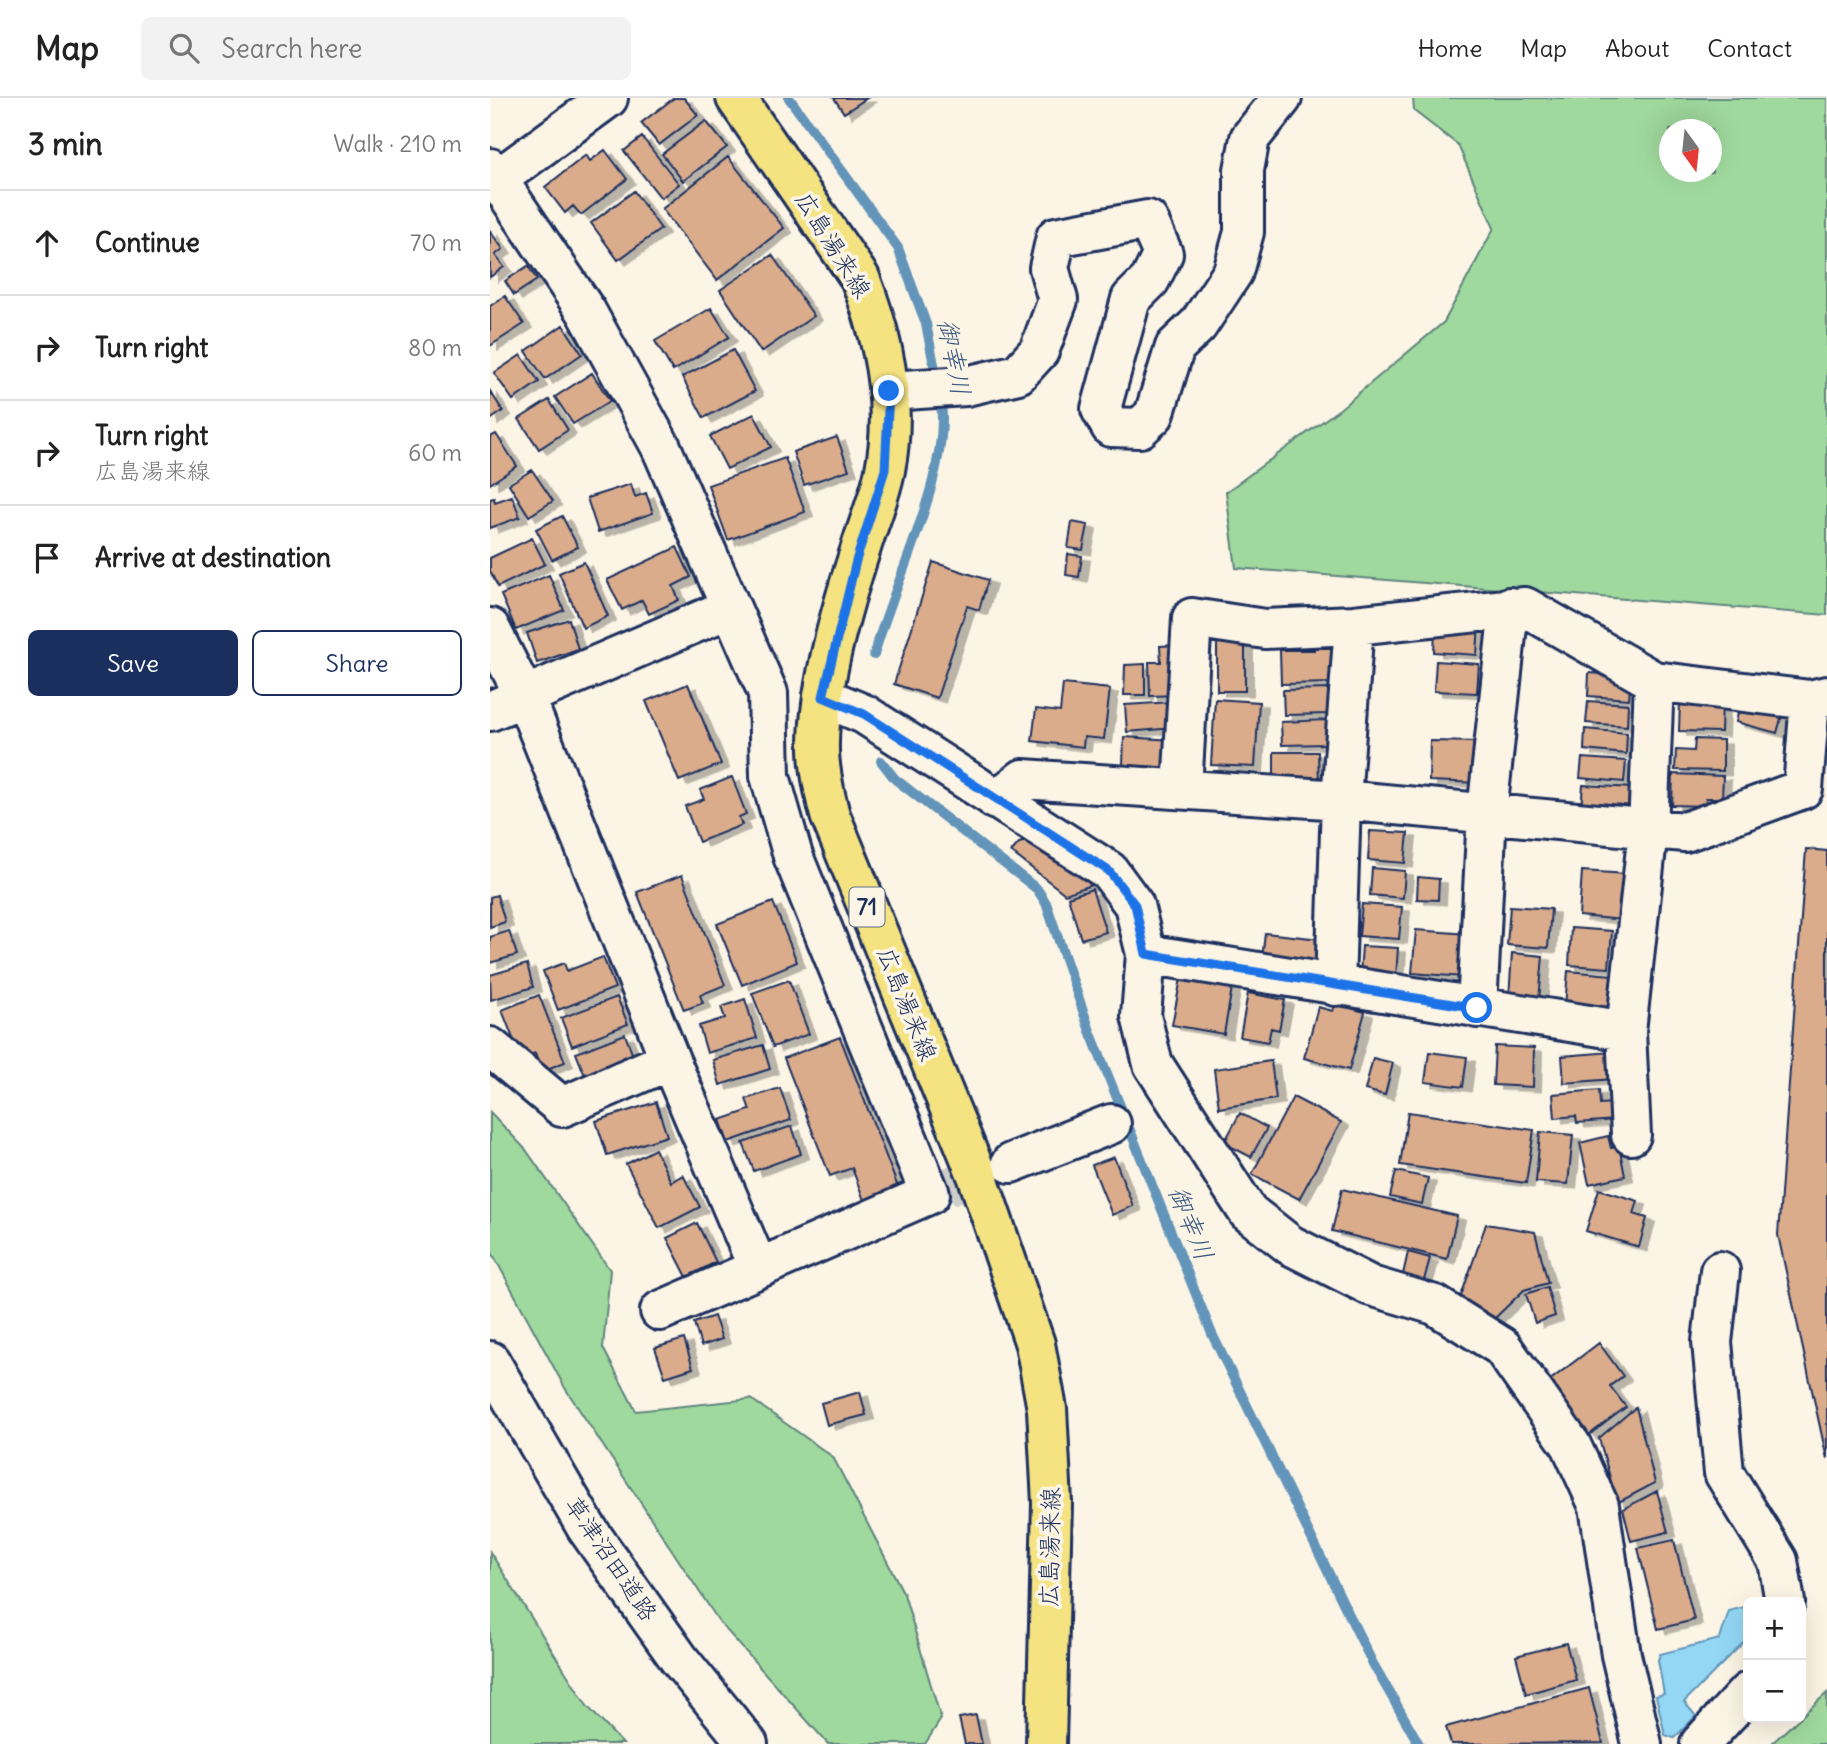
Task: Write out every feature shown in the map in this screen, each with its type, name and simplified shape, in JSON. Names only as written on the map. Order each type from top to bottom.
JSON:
[{"type":"main road","name":"広島湯来線","points":[[736,98],[860,278],[872,309],[888,367],[885,470],[856,561],[823,697],[818,744],[830,815],[977,1175],[1035,1344],[1047,1409],[1052,1503],[1046,1744]]},
{"type":"street","points":[[608,98],[495,173],[586,311],[661,447],[768,692],[770,776],[793,856],[939,1190],[660,1311]]},
{"type":"street","points":[[889,391],[966,386],[1018,374],[1038,351],[1058,300],[1049,268],[1056,237],[1148,220],[1163,254],[1150,280],[1131,299],[1101,409],[1111,426],[1140,428],[1154,415],[1175,347],[1198,325],[1233,272],[1244,232],[1244,170],[1250,138],[1282,98]]},
{"type":"street","points":[[1477,1008],[1487,813],[1509,607]]},
{"type":"street","points":[[996,800],[1023,779],[1341,800],[1685,832],[1804,789],[1818,698],[1654,681],[1525,607],[1354,625],[1265,629],[1192,618],[1182,789]]},
{"type":"street","points":[[490,711],[730,608]]},
{"type":"street","points":[[1335,986],[1341,800],[1354,625]]},
{"type":"street","points":[[490,628],[525,697],[670,1060],[758,1268]]},
{"type":"street","points":[[1631,1135],[1626,1031],[1648,830],[1654,681]]},
{"type":"street","points":[[823,697],[864,714],[1109,871],[1135,905],[1146,954],[1142,1016],[1153,1064],[1248,1212],[1290,1245],[1371,1286],[1435,1305],[1502,1347],[1571,1445],[1599,1506],[1621,1655],[1642,1744]]},
{"type":"street","points":[[1146,954],[1626,1031]]},
{"type":"street","points":[[490,1047],[562,1107],[670,1060]]},
{"type":"street","points":[[1011,1163],[1111,1124]]},
{"type":"street","points":[[1720,1271],[1712,1342],[1724,1473],[1778,1561],[1784,1597]]},
{"type":"street","name":"草津沼田道路","points":[[490,1362],[586,1527],[679,1659],[748,1744]]},
{"type":"street","points":[[1700,1744],[1743,1697]]},
{"type":"green space","points":[[1413,98],[1827,98],[1827,615],[1236,568],[1226,492],[1341,408],[1444,322],[1494,228],[1458,145],[1414,111]]},
{"type":"green space","points":[[490,1112],[526,1150],[610,1270],[603,1348],[636,1411],[751,1399],[833,1457],[904,1594],[941,1719],[925,1744],[828,1744],[720,1623],[565,1388],[490,1249]]},
{"type":"green space","points":[[490,1552],[587,1706],[623,1744],[490,1744]]},
{"type":"green space","points":[[1827,1693],[1827,1744],[1771,1744],[1794,1723],[1806,1723],[1806,1712]]},
{"type":"water","points":[[1743,1607],[1743,1643],[1684,1702],[1696,1716],[1674,1738],[1665,1735],[1656,1696],[1664,1694],[1658,1660],[1660,1654],[1720,1639],[1729,1611]]},
{"type":"building","points":[[674,98],[684,98],[698,115],[659,145],[641,123]]},
{"type":"building","points":[[834,98],[867,98],[844,113]]},
{"type":"building","points":[[706,121],[727,147],[683,181],[662,154]]},
{"type":"building","points":[[642,137],[679,184],[661,198],[624,151]]},
{"type":"building","points":[[605,150],[627,179],[581,215],[573,206],[565,213],[545,187],[586,155],[590,161]]},
{"type":"building","points":[[728,157],[784,228],[717,280],[662,209]]},
{"type":"building","points":[[634,191],[661,229],[618,260],[591,223]]},
{"type":"building","points":[[490,231],[503,249],[495,255],[504,267],[490,277]]},
{"type":"building","points":[[772,255],[814,316],[761,352],[720,290]]},
{"type":"building","points":[[528,266],[537,280],[514,295],[505,281]]},
{"type":"building","points":[[505,296],[524,324],[490,346],[490,306]]},
{"type":"building","points":[[711,308],[729,337],[673,371],[655,341]]},
{"type":"building","points":[[563,325],[582,354],[545,379],[526,351]]},
{"type":"building","points":[[733,350],[755,391],[704,418],[682,377]]},
{"type":"building","points":[[521,355],[539,382],[513,400],[494,373]]},
{"type":"building","points":[[592,373],[610,401],[573,424],[555,397]]},
{"type":"building","points":[[490,391],[503,411],[490,420]]},
{"type":"building","points":[[549,400],[568,430],[539,449],[519,419]]},
{"type":"building","points":[[754,414],[771,447],[727,469],[710,436]]},
{"type":"building","points":[[496,434],[517,466],[490,484],[490,437]]},
{"type":"building","points":[[837,437],[849,470],[804,485],[793,452]]},
{"type":"building","points":[[785,458],[805,512],[728,540],[708,485]]},
{"type":"building","points":[[532,470],[553,501],[529,516],[509,484]]},
{"type":"building","points":[[631,484],[635,497],[646,493],[653,513],[598,532],[587,498]]},
{"type":"building","points":[[512,496],[520,517],[490,528],[490,499],[494,498],[495,502]]},
{"type":"building","points":[[562,516],[578,547],[552,560],[536,529]]},
{"type":"building","points":[[1072,522],[1088,525],[1083,550],[1068,548]]},
{"type":"building","points":[[532,538],[545,564],[498,587],[490,571],[490,558]]},
{"type":"building","points":[[677,547],[691,577],[673,586],[679,600],[649,614],[642,600],[622,610],[607,580]]},
{"type":"building","points":[[1068,554],[1082,556],[1079,577],[1066,575]]},
{"type":"building","points":[[584,562],[608,616],[583,628],[559,573]]},
{"type":"building","points":[[933,562],[988,580],[979,610],[967,606],[937,698],[894,684]]},
{"type":"building","points":[[549,575],[564,610],[516,630],[501,595]]},
{"type":"building","points":[[569,619],[578,649],[537,663],[527,633]]},
{"type":"building","points":[[1479,623],[1477,655],[1434,652],[1435,631]]},
{"type":"building","points":[[1314,639],[1337,640],[1337,683],[1281,684],[1280,650],[1314,650]]},
{"type":"building","points":[[1217,643],[1245,643],[1245,691],[1217,691]]},
{"type":"building","points":[[1179,645],[1180,695],[1150,696],[1149,662],[1161,662],[1160,646]]},
{"type":"building","points":[[1436,661],[1479,664],[1477,693],[1434,691]]},
{"type":"building","points":[[1145,664],[1145,695],[1124,695],[1125,665]]},
{"type":"building","points":[[1589,673],[1631,676],[1629,699],[1588,696]]},
{"type":"building","points":[[688,684],[721,764],[679,781],[646,701]]},
{"type":"building","points":[[1063,684],[1110,689],[1104,739],[1084,737],[1083,747],[1032,741],[1036,709],[1060,712]]},
{"type":"building","points":[[1332,689],[1332,714],[1284,715],[1283,690]]},
{"type":"building","points":[[1215,699],[1259,702],[1255,767],[1211,765]]},
{"type":"building","points":[[1680,700],[1722,701],[1721,732],[1679,731]]},
{"type":"building","points":[[1588,701],[1628,704],[1627,726],[1586,723]]},
{"type":"building","points":[[1172,702],[1174,728],[1127,732],[1125,705]]},
{"type":"building","points":[[1740,705],[1782,715],[1777,733],[1736,722]]},
{"type":"building","points":[[1326,720],[1327,744],[1282,745],[1281,722]]},
{"type":"building","points":[[1585,729],[1627,733],[1626,754],[1584,750]]},
{"type":"building","points":[[1124,737],[1174,740],[1172,768],[1123,765]]},
{"type":"building","points":[[1695,739],[1723,740],[1723,771],[1675,770],[1676,750],[1694,751]]},
{"type":"building","points":[[1430,741],[1482,742],[1481,783],[1429,781]]},
{"type":"building","points":[[1274,752],[1318,752],[1319,783],[1274,783]]},
{"type":"building","points":[[1582,758],[1626,761],[1624,782],[1580,778]]},
{"type":"building","points":[[1673,774],[1723,776],[1722,798],[1706,798],[1705,806],[1672,805]]},
{"type":"building","points":[[732,777],[746,814],[739,817],[742,825],[699,842],[685,806],[704,799],[700,790]]},
{"type":"building","points":[[1583,785],[1633,788],[1631,812],[1581,808]]},
{"type":"building","points":[[1370,831],[1408,833],[1405,863],[1368,860]]},
{"type":"building","points":[[1031,840],[1092,885],[1065,894],[1011,852],[1019,843]]},
{"type":"building","points":[[1806,849],[1827,851],[1827,1459],[1778,1235]]},
{"type":"building","points":[[1372,868],[1405,871],[1403,898],[1370,895]]},
{"type":"building","points":[[1582,871],[1627,874],[1624,920],[1579,916]]},
{"type":"building","points":[[682,875],[725,985],[700,995],[703,1003],[684,1010],[637,892]]},
{"type":"building","points":[[1418,877],[1439,879],[1438,900],[1417,899]]},
{"type":"building","points":[[1092,889],[1106,932],[1081,939],[1068,897]]},
{"type":"building","points":[[497,895],[505,922],[490,927],[490,897]]},
{"type":"building","points":[[773,902],[797,962],[742,985],[717,924]]},
{"type":"building","points":[[1362,904],[1402,907],[1399,939],[1359,936]]},
{"type":"building","points":[[1510,906],[1551,909],[1548,948],[1507,945]]},
{"type":"building","points":[[1571,928],[1612,931],[1609,968],[1569,965]]},
{"type":"building","points":[[1416,930],[1468,934],[1464,977],[1412,973]]},
{"type":"building","points":[[509,931],[517,955],[490,963],[490,937]]},
{"type":"building","points":[[1265,933],[1320,939],[1316,973],[1261,967]]},
{"type":"building","points":[[1362,946],[1398,948],[1396,977],[1360,974]]},
{"type":"building","points":[[1512,953],[1543,956],[1539,1000],[1509,998]]},
{"type":"building","points":[[603,957],[615,988],[558,1010],[543,971],[564,963],[567,971]]},
{"type":"building","points":[[527,964],[533,987],[491,1000],[490,975]]},
{"type":"building","points":[[1568,971],[1612,975],[1609,1009],[1565,1006]]},
{"type":"building","points":[[1182,973],[1233,982],[1224,1034],[1172,1025]]},
{"type":"building","points":[[789,980],[809,1034],[773,1047],[752,993]]},
{"type":"building","points":[[1248,993],[1285,1000],[1279,1030],[1271,1028],[1268,1042],[1240,1037]]},
{"type":"building","points":[[539,995],[565,1062],[542,1071],[535,1053],[521,1059],[502,1010]]},
{"type":"building","points":[[617,997],[628,1024],[572,1046],[561,1018]]},
{"type":"building","points":[[745,999],[757,1038],[707,1053],[699,1026],[725,1018],[721,1007]]},
{"type":"building","points":[[1335,1004],[1365,1012],[1349,1070],[1304,1058],[1318,1007],[1333,1011]]},
{"type":"building","points":[[625,1034],[634,1059],[586,1078],[576,1053]]},
{"type":"building","points":[[840,1037],[899,1190],[865,1203],[852,1168],[830,1176],[784,1058]]},
{"type":"building","points":[[763,1045],[770,1069],[720,1085],[713,1060]]},
{"type":"building","points":[[1495,1046],[1534,1048],[1533,1087],[1493,1085]]},
{"type":"building","points":[[1429,1052],[1467,1057],[1463,1087],[1425,1082]]},
{"type":"building","points":[[1612,1052],[1614,1079],[1564,1083],[1562,1056]]},
{"type":"building","points":[[1373,1058],[1393,1063],[1385,1095],[1365,1090]]},
{"type":"building","points":[[1271,1061],[1276,1099],[1219,1108],[1214,1069]]},
{"type":"building","points":[[780,1088],[791,1120],[728,1142],[720,1120],[750,1110],[746,1099]]},
{"type":"building","points":[[1599,1090],[1600,1104],[1613,1103],[1615,1120],[1577,1123],[1576,1116],[1555,1118],[1553,1094]]},
{"type":"building","points":[[1293,1097],[1341,1122],[1299,1199],[1252,1174]]},
{"type":"building","points":[[656,1102],[667,1136],[607,1155],[596,1121]]},
{"type":"building","points":[[1408,1112],[1534,1130],[1526,1183],[1400,1165]]},
{"type":"building","points":[[1240,1113],[1267,1128],[1251,1157],[1224,1143]]},
{"type":"building","points":[[792,1126],[801,1154],[754,1171],[743,1143]]},
{"type":"building","points":[[1540,1132],[1573,1135],[1568,1184],[1536,1182]]},
{"type":"building","points":[[1608,1136],[1611,1148],[1619,1146],[1625,1176],[1589,1184],[1580,1143]]},
{"type":"building","points":[[655,1149],[671,1182],[683,1175],[700,1207],[659,1228],[626,1164]]},
{"type":"building","points":[[1114,1157],[1133,1206],[1112,1215],[1092,1165]]},
{"type":"building","points":[[1396,1171],[1428,1178],[1422,1204],[1390,1197]]},
{"type":"building","points":[[1342,1189],[1457,1216],[1447,1259],[1332,1231]]},
{"type":"building","points":[[1599,1189],[1638,1201],[1634,1214],[1647,1218],[1639,1247],[1586,1231]]},
{"type":"building","points":[[697,1223],[716,1262],[687,1277],[667,1238]]},
{"type":"building","points":[[1486,1224],[1535,1232],[1548,1283],[1524,1290],[1494,1319],[1460,1299]]},
{"type":"building","points":[[1408,1252],[1430,1258],[1423,1284],[1402,1279]]},
{"type":"building","points":[[1547,1287],[1555,1316],[1535,1323],[1526,1294]]},
{"type":"building","points":[[714,1316],[722,1339],[701,1346],[694,1323]]},
{"type":"building","points":[[684,1339],[693,1368],[665,1377],[655,1348]]},
{"type":"building","points":[[1599,1343],[1623,1376],[1610,1386],[1626,1407],[1589,1435],[1549,1381]]},
{"type":"building","points":[[860,1392],[866,1415],[827,1425],[821,1403]]},
{"type":"building","points":[[1636,1407],[1655,1483],[1617,1503],[1599,1438]]},
{"type":"building","points":[[1657,1491],[1668,1532],[1631,1541],[1623,1509]]},
{"type":"building","points":[[1674,1540],[1694,1620],[1658,1629],[1638,1548]]},
{"type":"building","points":[[1566,1643],[1576,1680],[1526,1694],[1516,1656]]},
{"type":"building","points":[[1589,1688],[1603,1743],[1451,1744],[1446,1727]]},
{"type":"building","points":[[976,1715],[982,1744],[965,1744],[959,1718]]},
{"type":"waterway","name":"御幸川","points":[[789,98],[898,248],[926,324],[937,380]]},
{"type":"waterway","name":"御幸川","points":[[874,655],[930,490],[942,425],[940,396]]},
{"type":"waterway","name":"御幸川","points":[[881,761],[895,779],[1037,889],[1046,903],[1090,1031],[1212,1334],[1372,1662],[1419,1744]]},
{"type":"tunnel","points":[[947,1187],[1009,1163]]},
{"type":"route","points":[[889,391],[885,470],[856,561],[823,697],[864,714],[1109,871],[1135,905],[1146,954],[1477,1008]]}]
